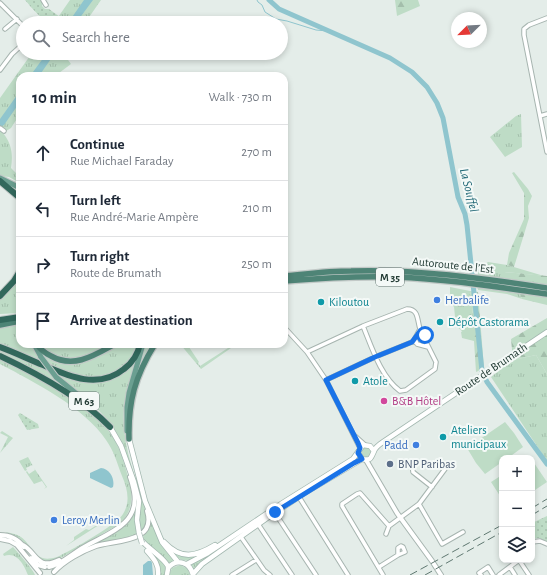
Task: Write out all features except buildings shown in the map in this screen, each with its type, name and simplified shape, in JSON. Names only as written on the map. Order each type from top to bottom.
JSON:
[{"type":"highway","points":[[0,180],[16,194]]},
{"type":"highway","name":"Autoroute de l’Est","points":[[288,278],[349,271],[411,272],[483,282],[547,294]]},
{"type":"highway","name":"Autoroute de l’Est","points":[[288,278],[374,277],[462,279]]},
{"type":"highway","points":[[0,296],[16,278]]},
{"type":"highway","name":"Autoroute de l’Est","points":[[483,282],[547,288]]},
{"type":"highway","points":[[0,320],[16,318]]},
{"type":"highway","points":[[0,325],[16,322]]},
{"type":"highway","points":[[0,347],[68,375],[83,379],[95,380],[111,376],[121,371],[134,358],[139,348]]},
{"type":"highway","points":[[39,348],[50,356],[60,360],[72,362],[88,358],[107,348]]},
{"type":"highway","points":[[129,439],[129,420],[132,396],[139,376],[153,348]]},
{"type":"highway","points":[[0,356],[60,389],[98,416],[110,427]]},
{"type":"main road","points":[[0,180],[16,186]]},
{"type":"main road","points":[[0,180],[16,192]]},
{"type":"main road","name":"Route de Brumath","points":[[374,451],[383,442],[547,332]]},
{"type":"main road","name":"M 63","points":[[37,348],[41,358],[56,377],[96,411],[110,427],[121,446],[139,501],[137,520],[139,532],[143,542]]},
{"type":"main road","points":[[140,348],[130,387],[126,427],[145,501],[162,542],[178,562]]},
{"type":"main road","name":"Route de Brumath","points":[[370,446],[416,420]]},
{"type":"main road","points":[[168,568],[178,562],[187,564],[208,553],[301,490],[353,459],[359,450],[365,445],[370,446],[374,451],[371,458],[347,468],[346,471],[275,512],[202,564],[193,575],[187,564]]},
{"type":"main road","points":[[359,450],[364,460]]},
{"type":"main road","points":[[151,516],[164,541],[175,551],[185,555],[202,552],[248,525]]},
{"type":"main road","points":[[143,542],[166,563],[168,568],[167,575]]},
{"type":"main road","points":[[143,542],[156,562],[158,575]]},
{"type":"street","points":[[43,0],[46,5]]},
{"type":"street","points":[[0,4],[16,19],[5,29]]},
{"type":"street","points":[[547,18],[529,25],[524,29],[547,152]]},
{"type":"street","points":[[0,70],[16,50]]},
{"type":"street","points":[[540,116],[547,114]]},
{"type":"street","points":[[307,352],[363,326],[407,309],[411,309],[416,312],[420,334],[414,341],[326,380]]},
{"type":"street","points":[[363,326],[375,357],[397,389],[403,392],[435,369],[436,362],[428,347],[424,344],[419,345],[414,341]]},
{"type":"street","points":[[288,331],[307,352],[326,380],[353,434],[359,450]]},
{"type":"street","points":[[420,334],[426,337],[424,344]]},
{"type":"street","points":[[353,434],[365,445]]},
{"type":"street","points":[[371,458],[372,469]]},
{"type":"street","points":[[364,460],[372,469],[400,517],[441,575]]},
{"type":"street","points":[[412,463],[413,472],[432,487]]},
{"type":"street","points":[[386,534],[389,526],[419,504],[445,469],[445,464]]},
{"type":"street","points":[[0,535],[6,535],[14,538],[26,547],[36,559],[47,563],[55,562],[116,530],[130,517],[134,507],[134,498],[129,471]]},
{"type":"street","points":[[384,575],[342,504],[360,493],[389,526]]},
{"type":"street","points":[[300,497],[348,575]]},
{"type":"street","points":[[54,574],[62,564],[89,549],[99,545],[132,539],[142,534],[147,527],[149,520],[145,501]]},
{"type":"street","points":[[419,504],[442,544],[463,532]]},
{"type":"street","points":[[275,512],[316,575]]},
{"type":"street","points":[[258,524],[292,575]]},
{"type":"street","points":[[241,537],[256,560],[270,575]]},
{"type":"street","points":[[0,539],[10,540],[17,544],[40,574],[41,570],[59,563],[79,550]]},
{"type":"street","points":[[535,542],[540,541],[547,544]]},
{"type":"street","points":[[23,545],[35,562],[41,566],[52,568],[54,574]]},
{"type":"street","points":[[379,567],[398,556]]},
{"type":"street","points":[[232,575],[256,560]]},
{"type":"street","points":[[499,575],[515,563]]},
{"type":"street","points":[[521,563],[529,575]]},
{"type":"street","points":[[481,575],[480,573],[488,567],[493,575]]},
{"type":"street","points":[[510,567],[515,575]]},
{"type":"green space","points":[[25,0],[41,0],[43,3],[42,6],[45,9],[49,9],[59,16],[39,15]]},
{"type":"green space","points":[[70,0],[101,0],[90,16],[59,16]]},
{"type":"green space","points":[[395,0],[418,0],[420,6],[397,16]]},
{"type":"green space","points":[[27,60],[68,60],[71,64],[60,72],[18,72]]},
{"type":"green space","points":[[16,76],[16,120],[11,128],[3,133],[11,150],[11,168],[16,173],[16,181],[9,177],[0,176],[0,98]]},
{"type":"green space","points":[[521,114],[522,147],[505,157],[490,137],[516,116]]},
{"type":"green space","points":[[514,172],[532,196],[528,206],[529,218],[514,267],[507,265],[509,253],[524,219],[524,193],[512,173]]},
{"type":"green space","points":[[488,262],[507,265],[544,276],[505,272],[505,278],[520,294],[522,299],[507,294],[478,290],[478,270]]},
{"type":"green space","points":[[504,272],[547,276],[547,305],[522,299],[520,294],[505,278]]},
{"type":"green space","points":[[16,279],[16,313],[0,314],[0,298]]},
{"type":"green space","points":[[450,287],[470,291],[474,324],[463,332],[456,326],[454,307],[450,302]]},
{"type":"green space","points":[[470,291],[478,292],[484,368],[476,372],[474,341],[462,338],[461,332],[474,324]]},
{"type":"green space","points":[[547,318],[547,374],[536,355],[513,360],[511,339]]},
{"type":"green space","points":[[16,326],[16,348],[33,348],[41,363],[0,345],[0,328]]},
{"type":"green space","points":[[43,348],[103,348],[92,354],[74,359],[66,359],[48,352]]},
{"type":"green space","points":[[113,348],[136,348],[127,364],[105,377],[85,379],[50,366],[41,354],[52,360],[72,364],[100,355]]},
{"type":"green space","points":[[144,348],[151,348],[135,377]]},
{"type":"green space","points":[[183,348],[190,348],[200,366],[228,348],[231,348],[201,369]]},
{"type":"green space","points":[[0,350],[45,368],[65,388],[0,354]]},
{"type":"green space","points":[[536,355],[547,374],[547,461],[491,377],[513,360]]},
{"type":"green space","points":[[137,358],[126,396],[124,423],[127,450],[148,515],[147,524],[141,533],[139,526],[139,503],[133,474],[128,458],[118,437],[105,417],[55,372],[101,381]]},
{"type":"green space","points":[[0,359],[22,369],[80,405],[94,416],[107,429],[116,442],[129,480],[131,503],[128,513],[121,523],[59,559],[51,561],[40,560],[25,543],[15,536],[5,532],[21,537],[39,556],[49,559],[57,557],[93,537],[119,518],[123,514],[127,504],[127,490],[111,448],[97,428],[58,397],[0,364]]},
{"type":"green space","points":[[20,413],[38,424],[39,428],[27,430],[18,415]]},
{"type":"green space","points":[[505,422],[523,447],[512,455],[499,455],[499,464],[485,474],[467,448]]},
{"type":"green space","points":[[2,431],[13,438],[0,453],[8,437],[0,433]]},
{"type":"green space","points":[[364,447],[368,447],[370,448],[370,456],[364,457],[361,454],[361,450]]},
{"type":"green space","points":[[28,457],[33,466],[32,465],[26,468],[27,470],[25,471],[19,461]]},
{"type":"green space","points":[[354,459],[355,461],[194,570],[191,564]]},
{"type":"green space","points":[[535,464],[547,482],[535,490]]},
{"type":"green space","points":[[34,468],[47,487],[44,489],[46,487],[42,481],[34,484],[26,472],[27,471],[29,474],[35,470]]},
{"type":"green space","points":[[499,477],[499,494],[491,482]]},
{"type":"green space","points":[[136,504],[135,525],[138,537],[99,544],[55,569],[54,567],[122,528],[130,520]]},
{"type":"green space","points":[[110,513],[112,516],[110,518],[66,546],[74,540],[74,537],[86,529],[89,530],[108,518]]},
{"type":"green space","points":[[547,516],[547,542],[539,538],[535,539],[535,522]]},
{"type":"green space","points":[[151,521],[175,561],[170,564],[145,541],[143,537]]},
{"type":"green space","points":[[13,547],[35,575],[28,575],[22,563],[13,555],[4,556],[3,554]]},
{"type":"green space","points":[[171,549],[175,553],[203,553],[189,561],[178,558],[174,555]]},
{"type":"green space","points":[[151,552],[165,564],[165,575],[159,575]]},
{"type":"green space","points":[[180,565],[188,569],[190,575],[169,575],[172,568]]},
{"type":"water","points":[[84,0],[93,0],[81,16],[73,16]]},
{"type":"water","points":[[42,60],[50,60],[42,72],[33,72]]},
{"type":"water","points":[[16,97],[16,108],[4,125],[0,127],[0,119]]},
{"type":"water","points":[[101,468],[107,470],[111,475],[113,487],[111,488],[90,478],[90,473]]},
{"type":"water","points":[[148,561],[151,561],[152,563],[153,575],[143,575],[143,565]]},
{"type":"waterway","points":[[257,0],[262,5],[265,12],[271,16]]},
{"type":"waterway","name":"La Souffel","points":[[269,0],[279,9],[390,58],[412,72],[427,87],[437,103],[443,118],[458,197],[465,214],[467,225],[482,371],[487,382],[547,464]]},
{"type":"waterway","points":[[288,21],[316,30],[328,31]]},
{"type":"railway","points":[[535,506],[547,499]]},
{"type":"railway","points":[[535,513],[547,506]]},
{"type":"railway","points":[[410,575],[499,527]]},
{"type":"railway","points":[[425,575],[499,534]]},
{"type":"place","name":"Herbalife","points":[[437,300]]},
{"type":"place","name":"Kiloutou","points":[[321,302]]},
{"type":"place","name":"Dépôt Castorama","points":[[440,322]]},
{"type":"place","name":"Atole","points":[[355,381]]},
{"type":"place","name":"B&B Hôtel","points":[[384,401]]},
{"type":"place","name":"Ateliers municipaux","points":[[443,437]]},
{"type":"place","name":"Padd","points":[[416,445]]},
{"type":"place","name":"BNP Paribas","points":[[390,464]]},
{"type":"place","name":"Leroy Merlin","points":[[54,520]]},
{"type":"route","points":[[275,512],[362,459],[358,453],[360,448],[358,443],[326,380],[375,357],[412,342],[416,335],[420,333],[425,335]]}]
